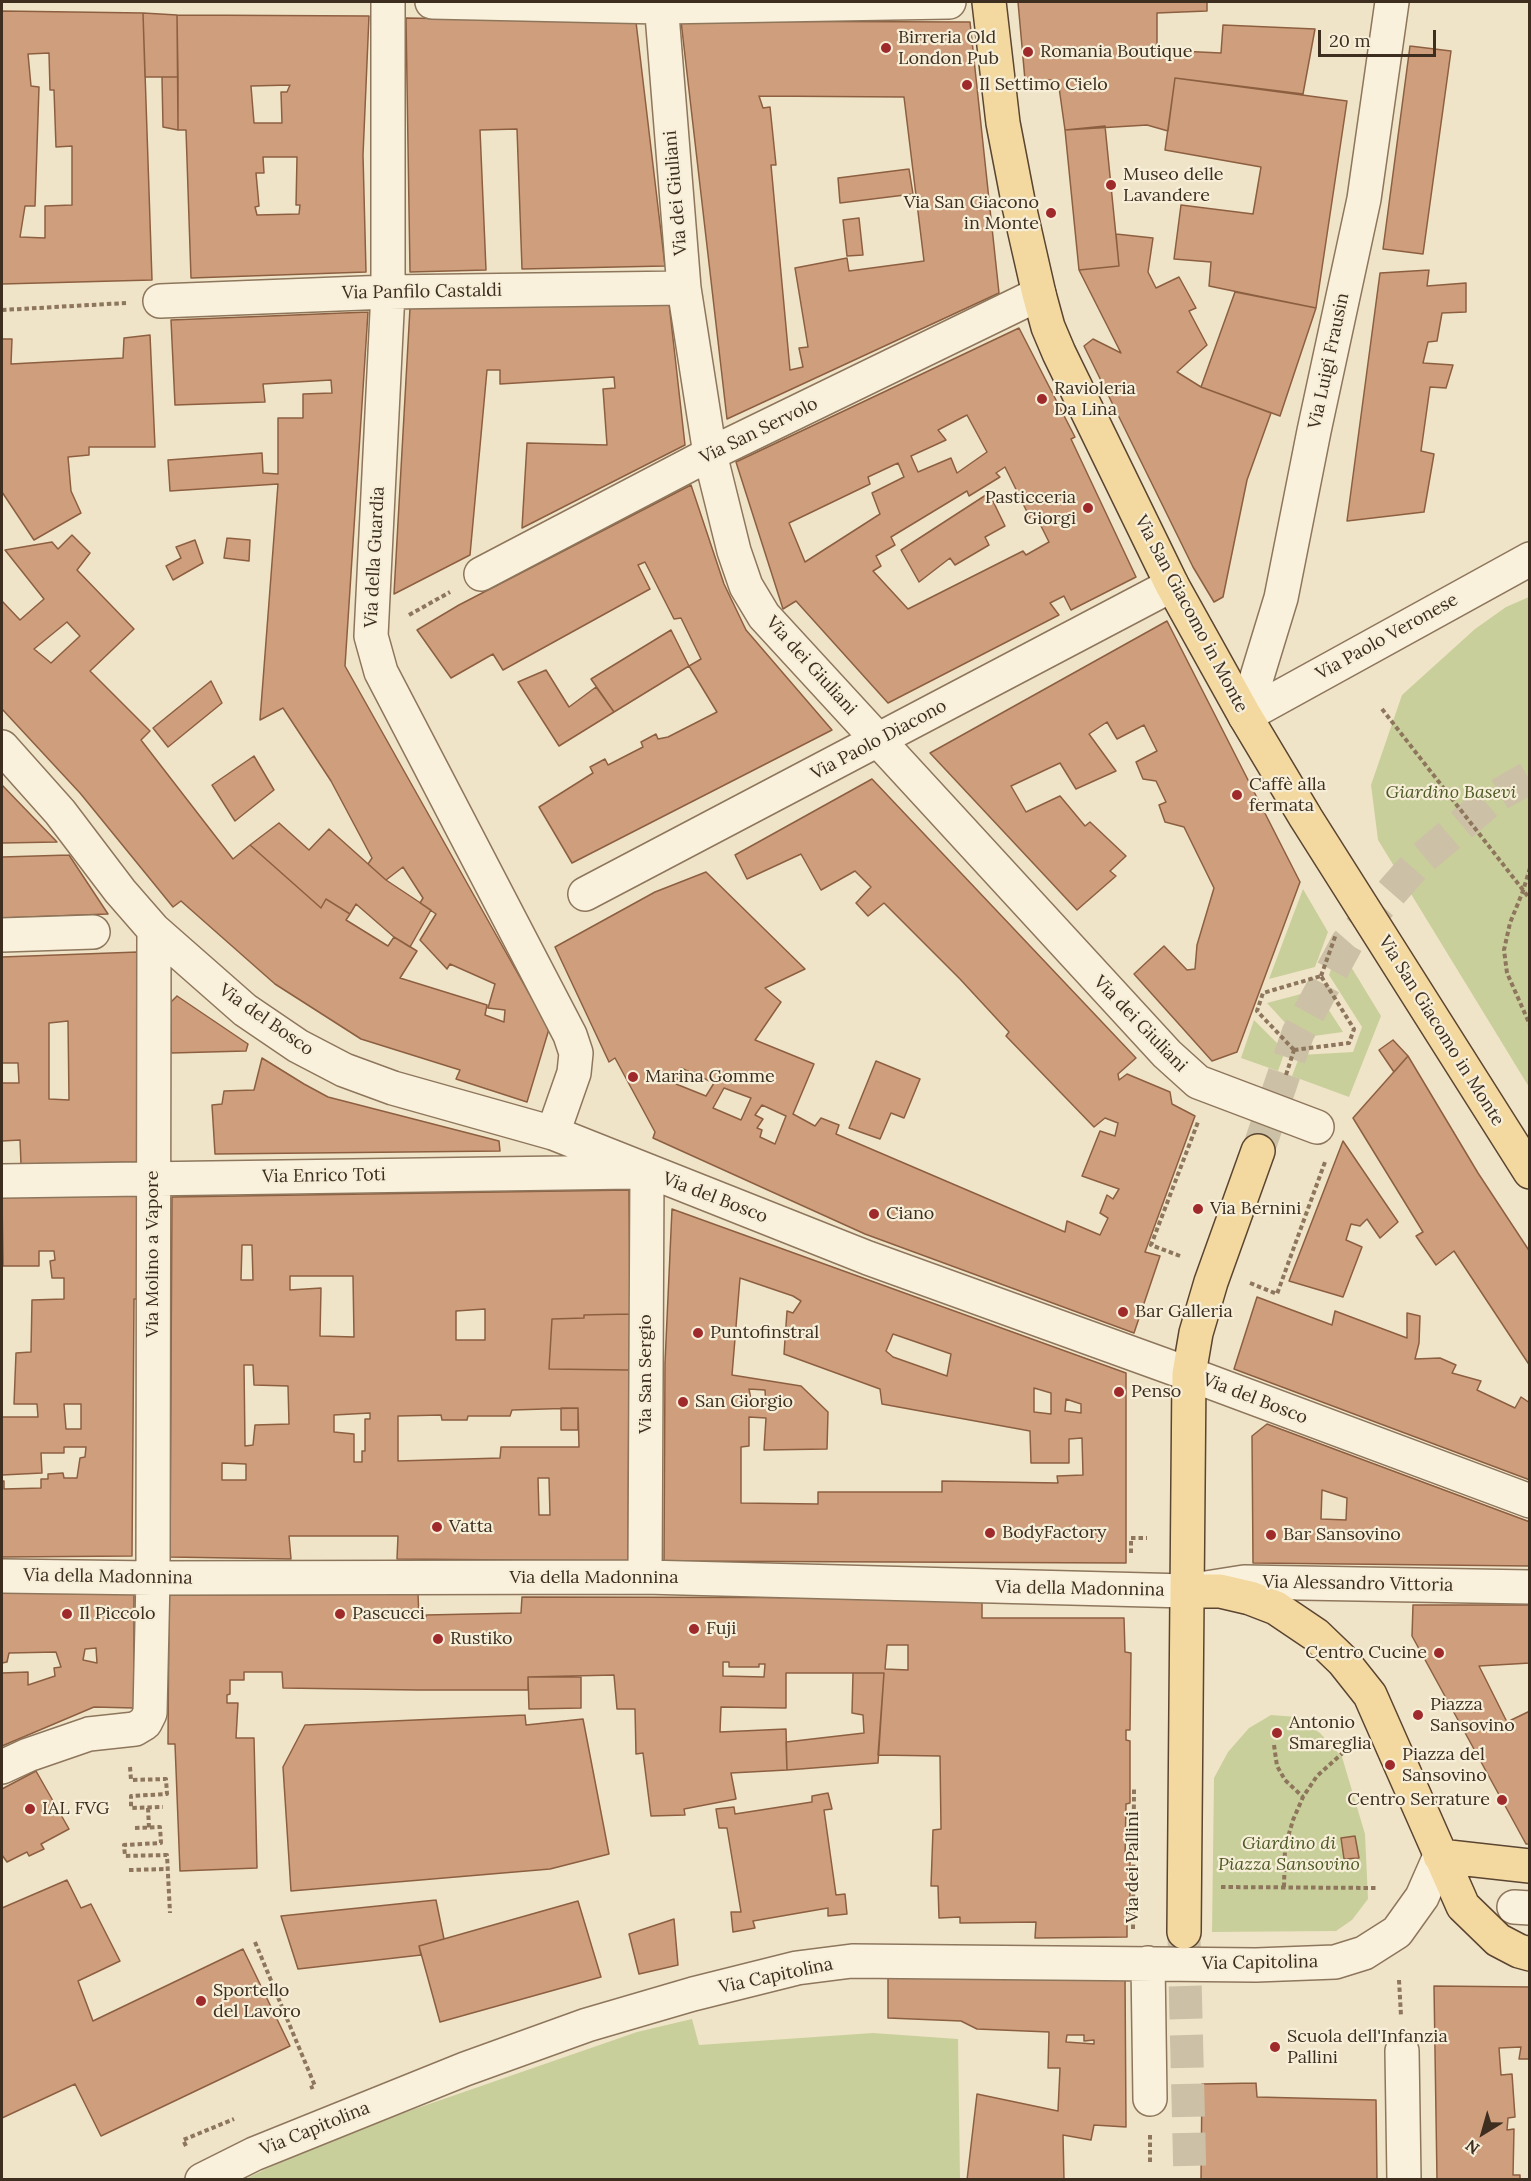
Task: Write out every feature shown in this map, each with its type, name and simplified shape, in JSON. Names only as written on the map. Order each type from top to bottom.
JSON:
[{"type":"main road","name":"Via San Giacomo in Monte","points":[[990,2],[1003,123],[1029,252],[1048,327],[1059,353],[1172,585],[1245,716],[1319,839],[1530,1172]]},
{"type":"main road","points":[[1184,1932],[1190,1374],[1196,1333],[1211,1281],[1258,1150]]},
{"type":"main road","points":[[1187,1591],[1220,1592],[1250,1598],[1276,1608],[1316,1635],[1343,1661],[1370,1695],[1463,1906],[1498,1940],[1530,1954]]},
{"type":"main road","points":[[1440,1856],[1530,1866]]},
{"type":"street","name":"Via della Guardia","points":[[388,2],[388,292],[371,636],[381,672],[570,1035],[576,1053],[574,1073],[553,1133]]},
{"type":"street","points":[[432,2],[661,4],[950,2]]},
{"type":"street","name":"Via Luigi Frausin","points":[[1245,716],[1281,598],[1364,199],[1392,2]]},
{"type":"street","name":"Via dei Giuliani","points":[[661,4],[684,288],[710,454],[734,551],[746,586],[764,616],[1167,1054],[1188,1074],[1210,1088],[1317,1127]]},
{"type":"street","name":"Via Panfilo Castaldi","points":[[145,302],[388,292],[684,288]]},
{"type":"street","name":"Via San Servolo","points":[[470,581],[710,454],[1040,294]]},
{"type":"street","name":"Via Paolo Veronese","points":[[1245,716],[1530,559]]},
{"type":"street","name":"Via Paolo Diacono","points":[[585,894],[1172,585]]},
{"type":"street","name":"Via del Bosco","points":[[2,747],[60,812],[120,891],[154,930],[245,1010],[298,1046],[344,1070],[393,1088],[553,1133],[868,1258],[1190,1374],[1530,1501]]},
{"type":"street","name":"Via Molino a Vapore","points":[[2,1767],[28,1755],[89,1734],[135,1729],[145,1723],[150,1713],[153,1578],[154,930]]},
{"type":"street","points":[[2,935],[93,932]]},
{"type":"street","name":"Via Enrico Toti","points":[[2,1181],[647,1172]]},
{"type":"street","name":"Via San Sergio","points":[[645,1577],[647,1172]]},
{"type":"street","name":"Via della Madonnina","points":[[2,1576],[645,1577],[1187,1591]]},
{"type":"street","name":"Via Alessandro Vittoria","points":[[1187,1591],[1244,1582],[1530,1587]]},
{"type":"street","name":"Via Capitolina","points":[[195,2166],[254,2154],[465,2069],[576,2029],[693,1994],[796,1968],[852,1961],[1141,1950],[1256,1965],[1335,1962],[1364,1953],[1397,1932],[1422,1897],[1440,1856]]},
{"type":"street","points":[[1141,1950],[1150,2099]]},
{"type":"street","points":[[1402,2037],[1404,2180]]},
{"type":"path","points":[[2,310],[145,302]]},
{"type":"path","points":[[406,616],[470,581]]},
{"type":"path","points":[[1382,709],[1530,899]]},
{"type":"path","points":[[1530,868],[1510,923],[1504,950],[1508,973],[1530,1025]]},
{"type":"path","points":[[1321,976],[1339,924]]},
{"type":"path","points":[[1294,1050],[1257,1011],[1263,993],[1321,976]]},
{"type":"path","points":[[1294,1050],[1349,1042],[1354,1029],[1321,976]]},
{"type":"path","points":[[1284,1082],[1294,1050]]},
{"type":"path","points":[[1181,1256],[1151,1245],[1202,1113]]},
{"type":"path","points":[[1247,1282],[1277,1294],[1326,1159]]},
{"type":"path","points":[[1274,1745],[1277,1766],[1285,1780],[1303,1797]]},
{"type":"path","points":[[1284,1887],[1286,1847],[1293,1820],[1303,1797],[1317,1776],[1347,1749]]},
{"type":"path","points":[[137,1767],[130,1767],[130,1780],[166,1779],[166,1794],[131,1796],[132,1808],[163,1807]]},
{"type":"path","name":"Via dei Pallini","points":[[1134,1788],[1141,1950]]},
{"type":"path","points":[[148,1808],[149,1828]]},
{"type":"path","points":[[135,1828],[160,1827],[161,1844],[124,1845],[125,1856],[167,1855],[170,1913]]},
{"type":"path","points":[[129,1870],[168,1869]]},
{"type":"path","points":[[1214,1887],[1377,1887]]},
{"type":"path","points":[[255,1942],[315,2086],[304,2091]]},
{"type":"path","points":[[1399,1980],[1402,2037]]},
{"type":"path","points":[[195,2166],[183,2140],[238,2118]]},
{"type":"green space","name":"Giardino Basevi","points":[[1529,597],[1529,1087],[1378,840],[1371,785],[1402,695],[1475,629],[1506,607]]},
{"type":"green space","points":[[1303,889],[1328,932],[1315,967],[1269,979]]},
{"type":"green space","points":[[1339,947],[1381,1016],[1349,1097],[1292,1076],[1300,1055],[1353,1052],[1362,1027],[1329,975]]},
{"type":"green space","points":[[1316,990],[1343,1032],[1299,1038],[1267,1003]]},
{"type":"green space","points":[[1254,1020],[1285,1051],[1278,1071],[1241,1058]]},
{"type":"green space","name":"Giardino di Piazza Sansovino","points":[[1271,1715],[1297,1717],[1320,1733],[1342,1757],[1365,1834],[1368,1899],[1352,1920],[1336,1931],[1212,1932],[1214,1778],[1228,1752],[1249,1728]]},
{"type":"green space","points":[[692,2019],[699,2045],[873,2033],[958,2039],[960,2179],[243,2180],[331,2138],[637,2032]]},
{"type":"building","points":[[1018,2],[1207,2],[1207,11],[1157,13],[1157,50],[1221,53],[1223,25],[1315,29],[1303,94],[1175,78],[1168,131],[1147,125],[1065,130],[1058,80],[1025,80]]},
{"type":"building","points":[[2,11],[143,13],[152,280],[2,284]],"holes":[[[49,53],[50,90],[54,90],[56,147],[72,146],[72,205],[45,206],[45,238],[20,237],[25,206],[35,206],[39,87],[31,86],[28,54]]]},
{"type":"building","points":[[143,13],[177,15],[178,77],[145,77]]},
{"type":"building","points":[[177,15],[369,16],[363,155],[366,272],[191,278],[186,130],[178,130]],"holes":[[[290,85],[287,92],[281,92],[282,123],[254,123],[251,86]],[[263,157],[297,157],[296,205],[300,205],[299,214],[257,215],[255,207],[259,206],[256,173],[264,173]]]},
{"type":"building","points":[[406,18],[636,22],[665,266],[522,269],[517,129],[480,130],[486,270],[410,272]]},
{"type":"building","points":[[681,21],[970,22],[999,293],[727,419]],"holes":[[[759,96],[904,97],[924,261],[849,271],[847,258],[795,268],[808,347],[799,348],[803,367],[790,370],[771,165],[776,165],[770,107],[763,108]]]},
{"type":"building","points":[[1410,46],[1451,51],[1423,254],[1383,249]]},
{"type":"building","points":[[162,77],[178,77],[178,130],[163,127]]},
{"type":"building","points":[[1175,78],[1347,101],[1316,308],[1209,286],[1211,262],[1174,259],[1181,205],[1253,214],[1261,167],[1165,150]]},
{"type":"building","points":[[1105,126],[1119,266],[1079,270],[1065,130]]},
{"type":"building","points":[[909,169],[913,194],[840,203],[838,178]]},
{"type":"building","points":[[859,218],[863,255],[847,256],[843,220]]},
{"type":"building","points":[[1116,234],[1153,238],[1148,272],[1156,288],[1179,277],[1196,308],[1189,311],[1207,345],[1177,372],[1201,387],[1271,413],[1247,480],[1223,597],[1214,602],[1193,567],[1084,346],[1093,339],[1121,353],[1079,270],[1119,266]]},
{"type":"building","points":[[1429,270],[1427,286],[1466,283],[1466,312],[1442,313],[1437,341],[1428,342],[1423,363],[1453,365],[1446,388],[1430,387],[1421,451],[1434,454],[1424,512],[1347,521],[1380,273]]},
{"type":"building","points":[[1235,292],[1316,308],[1280,416],[1201,387]]},
{"type":"building","points":[[669,303],[685,445],[522,528],[527,443],[607,445],[603,389],[615,388],[614,377],[500,384],[500,370],[487,370],[470,555],[394,594],[410,308]]},
{"type":"building","points":[[368,312],[345,666],[549,1029],[527,1102],[456,1079],[460,1070],[361,1039],[275,984],[181,901],[173,907],[80,793],[2,709],[2,601],[20,620],[44,599],[5,550],[52,542],[58,549],[72,535],[90,553],[77,570],[134,629],[90,671],[150,731],[141,740],[233,859],[250,845],[321,908],[326,899],[350,914],[346,920],[388,946],[394,937],[417,951],[400,978],[487,1005],[485,1015],[504,1022],[505,1010],[488,1008],[495,984],[450,964],[447,969],[420,940],[436,914],[420,903],[423,898],[403,867],[386,880],[368,864],[372,858],[331,781],[283,708],[260,720],[278,484],[170,491],[168,460],[262,453],[263,473],[278,474],[278,418],[303,418],[303,394],[332,393],[331,380],[263,384],[265,402],[175,405],[171,320]],"holes":[[[67,622],[80,636],[51,663],[34,649]]]},
{"type":"building","points":[[1019,328],[1075,437],[1071,439],[1136,577],[1071,610],[1064,596],[1050,603],[1059,615],[888,703],[796,601],[783,609],[736,462]],"holes":[[[967,415],[987,452],[957,473],[951,458],[918,472],[911,456],[946,440],[938,430]],[[898,463],[904,477],[872,493],[880,514],[805,562],[789,523],[870,484],[868,477]],[[1005,467],[1030,518],[1036,516],[1049,542],[1026,555],[1023,551],[908,609],[873,571],[881,566],[876,556],[895,545],[891,537],[967,491],[969,496],[1000,477],[996,473]]]},
{"type":"building","points":[[150,335],[155,447],[89,447],[89,455],[68,457],[71,491],[81,513],[34,540],[2,492],[2,339],[12,339],[11,364],[123,358],[124,338]]},
{"type":"building","points":[[691,485],[724,584],[746,630],[832,730],[572,863],[539,807],[593,773],[590,767],[605,759],[608,765],[643,747],[641,742],[656,734],[658,739],[668,737],[717,712],[689,666],[701,659],[681,618],[674,619],[645,562],[638,565],[650,589],[503,670],[493,654],[451,678],[417,630],[459,605]]},
{"type":"building","points":[[989,493],[1005,526],[985,537],[989,545],[955,565],[950,558],[919,582],[901,550]]},
{"type":"building","points":[[227,538],[250,540],[249,561],[224,558]]},
{"type":"building","points":[[195,540],[203,563],[173,580],[166,566],[181,558],[176,547]]},
{"type":"building","points":[[1167,621],[1300,882],[1237,1052],[1212,1061],[1134,974],[1164,946],[1187,970],[1195,969],[1197,945],[1214,888],[1184,827],[1165,822],[1159,805],[1166,802],[1156,781],[1143,779],[1136,762],[1157,751],[1144,725],[1117,739],[1107,722],[1089,734],[1116,771],[1076,789],[1060,763],[1011,786],[1026,812],[1060,796],[1085,826],[1090,822],[1126,856],[1110,871],[1116,876],[1077,910],[930,753]]},
{"type":"building","points":[[671,630],[689,666],[614,712],[591,679]]},
{"type":"building","points":[[546,670],[569,707],[596,687],[614,712],[559,746],[518,682]]},
{"type":"building","points":[[211,681],[222,703],[168,747],[153,728]]},
{"type":"building","points":[[254,756],[274,790],[235,821],[212,785]]},
{"type":"building","points":[[872,779],[1136,1058],[1118,1074],[1119,1080],[1127,1074],[1170,1092],[1172,1104],[1195,1116],[1145,1252],[1160,1256],[1134,1333],[865,1234],[653,1138],[655,1132],[615,1058],[609,1062],[555,947],[655,892],[706,872],[805,969],[765,988],[781,1002],[755,1040],[814,1064],[793,1114],[815,1126],[821,1118],[839,1125],[836,1134],[1065,1232],[1067,1221],[1100,1235],[1108,1218],[1100,1213],[1107,1195],[1113,1199],[1119,1189],[1082,1176],[1100,1131],[1115,1136],[1118,1123],[1105,1118],[1094,1127],[1006,1036],[1009,1032],[960,979],[884,903],[868,916],[856,903],[871,887],[855,871],[821,890],[801,854],[747,879],[735,855]],"holes":[[[681,1068],[714,1083],[706,1096],[676,1084]],[[724,1088],[751,1098],[741,1120],[713,1108]],[[762,1105],[786,1116],[775,1144],[760,1137],[762,1130],[757,1128],[763,1119],[755,1115]]]},
{"type":"building","points":[[2,785],[57,842],[2,843]]},
{"type":"building","points":[[279,823],[309,850],[329,829],[386,880],[431,910],[410,947],[394,937],[356,904],[350,914],[326,899],[321,908],[250,845]]},
{"type":"building","points":[[69,855],[108,914],[2,918],[2,857]]},
{"type":"building","points":[[138,952],[138,1162],[21,1164],[20,1140],[2,1141],[2,1083],[19,1083],[18,1063],[2,1063],[2,957]],"holes":[[[68,1021],[69,1100],[49,1099],[49,1023]]]},
{"type":"building","points":[[177,996],[248,1044],[246,1051],[171,1053],[171,1002]]},
{"type":"building","points":[[1393,1040],[1408,1056],[1394,1072],[1379,1050]]},
{"type":"building","points":[[1408,1056],[1478,1173],[1530,1252],[1530,1366],[1454,1251],[1436,1265],[1416,1236],[1423,1232],[1353,1118]]},
{"type":"building","points":[[262,1058],[328,1097],[499,1141],[500,1151],[215,1154],[212,1105],[222,1104],[224,1091],[254,1090]]},
{"type":"building","points":[[876,1061],[920,1079],[904,1118],[891,1113],[880,1139],[849,1128]]},
{"type":"building","points":[[1343,1141],[1398,1222],[1380,1238],[1367,1219],[1360,1226],[1351,1224],[1346,1240],[1362,1247],[1343,1297],[1289,1281]]},
{"type":"building","points":[[629,1190],[630,1314],[584,1315],[584,1318],[552,1319],[549,1369],[629,1370],[628,1561],[397,1559],[398,1536],[289,1536],[291,1559],[170,1557],[172,1197]],"holes":[[[242,1245],[252,1245],[253,1280],[241,1280]],[[290,1276],[353,1276],[354,1337],[320,1336],[321,1288],[290,1290]],[[485,1309],[485,1340],[456,1340],[456,1311]],[[244,1365],[253,1365],[254,1385],[288,1386],[289,1424],[255,1425],[253,1445],[245,1446]],[[578,1408],[579,1447],[501,1447],[500,1458],[398,1461],[398,1416],[441,1415],[442,1420],[467,1420],[468,1416],[510,1416],[512,1410]],[[370,1413],[370,1419],[365,1419],[365,1451],[362,1451],[362,1462],[354,1462],[354,1434],[334,1432],[334,1415]],[[222,1463],[246,1464],[246,1480],[222,1480]],[[538,1478],[549,1478],[550,1515],[539,1515]]]},
{"type":"building","points":[[137,1192],[132,1556],[2,1557],[2,1481],[4,1481],[4,1489],[41,1488],[41,1479],[48,1479],[48,1474],[63,1473],[64,1478],[77,1478],[80,1458],[85,1457],[86,1447],[64,1447],[64,1453],[41,1453],[42,1473],[2,1475],[2,1417],[38,1417],[37,1404],[14,1404],[16,1353],[31,1352],[32,1300],[64,1299],[64,1278],[52,1278],[50,1261],[55,1260],[54,1251],[39,1251],[39,1266],[3,1266],[2,1196]],"holes":[[[64,1404],[81,1404],[81,1429],[66,1429]]]},
{"type":"building","points":[[672,1209],[1126,1373],[1126,1563],[664,1561],[665,1363]],"holes":[[[740,1278],[793,1296],[801,1301],[793,1313],[787,1311],[784,1354],[880,1389],[882,1404],[1030,1431],[1031,1463],[1069,1463],[1069,1439],[1082,1438],[1083,1475],[1057,1476],[1058,1483],[942,1481],[942,1492],[818,1492],[818,1504],[741,1503],[741,1447],[749,1446],[749,1417],[766,1418],[764,1450],[827,1449],[828,1412],[801,1386],[732,1375]],[[893,1334],[951,1354],[947,1376],[893,1357],[886,1351]],[[1034,1388],[1051,1393],[1051,1414],[1034,1412]],[[749,1389],[765,1390],[766,1405],[752,1405]],[[1066,1399],[1081,1404],[1081,1413],[1065,1411]]]},
{"type":"building","points":[[1257,1297],[1332,1325],[1335,1311],[1407,1338],[1407,1313],[1420,1316],[1419,1343],[1415,1359],[1440,1358],[1456,1365],[1452,1373],[1481,1381],[1477,1390],[1515,1408],[1521,1397],[1530,1403],[1530,1480],[1234,1369]]},
{"type":"building","points":[[630,1314],[629,1370],[549,1369],[552,1319],[584,1318],[584,1315]]},
{"type":"building","points":[[561,1408],[578,1408],[578,1430],[561,1430]]},
{"type":"building","points":[[1267,1424],[1530,1522],[1530,1566],[1253,1563],[1252,1436]],"holes":[[[1322,1490],[1347,1498],[1346,1520],[1321,1519]]]},
{"type":"building","points":[[2,1593],[134,1594],[134,1708],[94,1707],[2,1746],[2,1673],[28,1672],[28,1685],[55,1676],[54,1668],[61,1667],[56,1652],[9,1653],[7,1662],[2,1663]],"holes":[[[96,1648],[97,1663],[83,1660],[85,1649]]]},
{"type":"building","points":[[418,1594],[419,1618],[426,1619],[426,1615],[521,1613],[522,1597],[982,1598],[982,1618],[1124,1618],[1125,1652],[1131,1653],[1130,1730],[1126,1730],[1126,1740],[1130,1741],[1130,1803],[1126,1804],[1125,1859],[1130,1859],[1130,1917],[1127,1918],[1127,1937],[1035,1938],[1036,1922],[960,1923],[960,1917],[939,1918],[938,1886],[931,1886],[933,1830],[941,1829],[940,1756],[878,1755],[884,1673],[786,1673],[786,1708],[721,1707],[720,1732],[786,1729],[787,1770],[731,1773],[736,1799],[684,1809],[685,1815],[651,1816],[643,1753],[636,1754],[635,1709],[617,1709],[614,1675],[528,1677],[528,1690],[418,1690],[283,1688],[282,1672],[244,1672],[244,1680],[230,1680],[230,1694],[227,1695],[227,1703],[238,1703],[236,1738],[254,1738],[257,1868],[180,1871],[175,1744],[168,1744],[169,1595]],"holes":[[[887,1645],[908,1645],[908,1670],[885,1669]],[[723,1662],[729,1662],[729,1667],[759,1667],[759,1664],[765,1664],[764,1677],[723,1676]]]},
{"type":"building","points":[[1413,1605],[1530,1605],[1530,1663],[1479,1666],[1507,1722],[1530,1711],[1530,1844],[1526,1844],[1412,1636]]},
{"type":"building","points":[[853,1673],[884,1673],[878,1763],[787,1770],[786,1742],[864,1733],[863,1715],[852,1713]]},
{"type":"building","points":[[528,1677],[581,1677],[581,1708],[529,1709]]},
{"type":"building","points":[[525,1715],[526,1725],[583,1719],[609,1854],[550,1869],[291,1891],[283,1767],[305,1725]]},
{"type":"building","name":"IAL FVG","points":[[36,1771],[69,1829],[41,1844],[44,1849],[29,1856],[27,1852],[7,1862],[2,1855],[2,1789]]},
{"type":"building","points":[[828,1793],[832,1809],[824,1810],[836,1895],[845,1894],[847,1914],[828,1916],[828,1908],[753,1921],[755,1928],[733,1932],[731,1912],[741,1912],[727,1828],[719,1828],[716,1809],[734,1807],[735,1814],[812,1802],[812,1796]]},
{"type":"building","points":[[1355,1836],[1359,1858],[1344,1859],[1341,1838]]},
{"type":"building","name":"Sportello del Lavoro","points":[[67,1880],[81,1908],[91,1904],[120,1961],[78,1981],[93,2021],[243,1949],[290,2046],[101,2136],[75,2084],[2,2118],[2,1908]]},
{"type":"building","points":[[436,1900],[444,1939],[419,1946],[421,1955],[298,1969],[281,1916]]},
{"type":"building","points":[[578,1901],[601,1977],[440,2022],[419,1946]]},
{"type":"building","points":[[674,1919],[678,1965],[639,1974],[629,1934]]},
{"type":"building","points":[[888,1974],[1125,1976],[1126,2127],[1094,2125],[1091,2140],[1063,2135],[1064,2180],[967,2180],[977,2094],[1058,2111],[1060,2068],[1048,2068],[1049,2032],[977,2029],[961,2021],[888,2018]],"holes":[[[1067,2035],[1084,2035],[1084,2041],[1094,2040],[1094,2044],[1066,2042]]]},
{"type":"building","points":[[1434,1986],[1530,1987],[1530,2059],[1519,2059],[1521,2047],[1499,2048],[1501,2075],[1512,2074],[1515,2117],[1508,2118],[1507,2130],[1514,2129],[1513,2175],[1520,2175],[1520,2180],[1437,2180]]},
{"type":"building","points":[[1256,2083],[1257,2097],[1376,2100],[1377,2180],[1201,2180],[1202,2084]]},
{"type":"tunnel","points":[[1258,1151],[1298,1033],[1347,943],[1419,861],[1493,798],[1530,777]]},
{"type":"tunnel","points":[[1184,1937],[1190,2180]]},
{"type":"place","name":"Birreria Old London Pub","points":[[886,48]]},
{"type":"place","name":"Romania Boutique","points":[[1028,52]]},
{"type":"place","name":"Il Settimo Cielo","points":[[967,85]]},
{"type":"place","name":"Museo delle Lavandere","points":[[1111,185]]},
{"type":"place","name":"Via San Giacono in Monte","points":[[1051,213]]},
{"type":"place","name":"Ravioleria Da Lina","points":[[1042,399]]},
{"type":"place","name":"Pasticceria Giorgi","points":[[1088,508]]},
{"type":"place","name":"Caffè alla fermata","points":[[1237,795]]},
{"type":"place","name":"Marina Gomme","points":[[633,1077]]},
{"type":"place","name":"Via Bernini","points":[[1198,1209]]},
{"type":"place","name":"Ciano","points":[[874,1214]]},
{"type":"place","name":"Bar Galleria","points":[[1123,1312]]},
{"type":"place","name":"Puntofinstral","points":[[698,1333]]},
{"type":"place","name":"Penso","points":[[1119,1392]]},
{"type":"place","name":"San Giorgio","points":[[683,1402]]},
{"type":"place","name":"Vatta","points":[[437,1527]]},
{"type":"place","name":"BodyFactory","points":[[990,1533]]},
{"type":"place","name":"Bar Sansovino","points":[[1271,1535]]},
{"type":"place","name":"Il Piccolo","points":[[67,1614]]},
{"type":"place","name":"Pascucci","points":[[340,1614]]},
{"type":"place","name":"Fuji","points":[[694,1629]]},
{"type":"place","name":"Rustiko","points":[[438,1639]]},
{"type":"place","name":"Centro Cucine","points":[[1439,1653]]},
{"type":"place","name":"Piazza Sansovino","points":[[1418,1715]]},
{"type":"place","name":"Antonio Smareglia","points":[[1277,1733]]},
{"type":"place","name":"Piazza del Sansovino","points":[[1390,1765]]},
{"type":"place","name":"Centro Serrature","points":[[1502,1800]]},
{"type":"place","name":"IAL FVG","points":[[30,1809]]},
{"type":"place","name":"Sportello del Lavoro","points":[[201,2001]]},
{"type":"place","name":"Scuola dell'Infanzia Pallini","points":[[1275,2047]]}]
